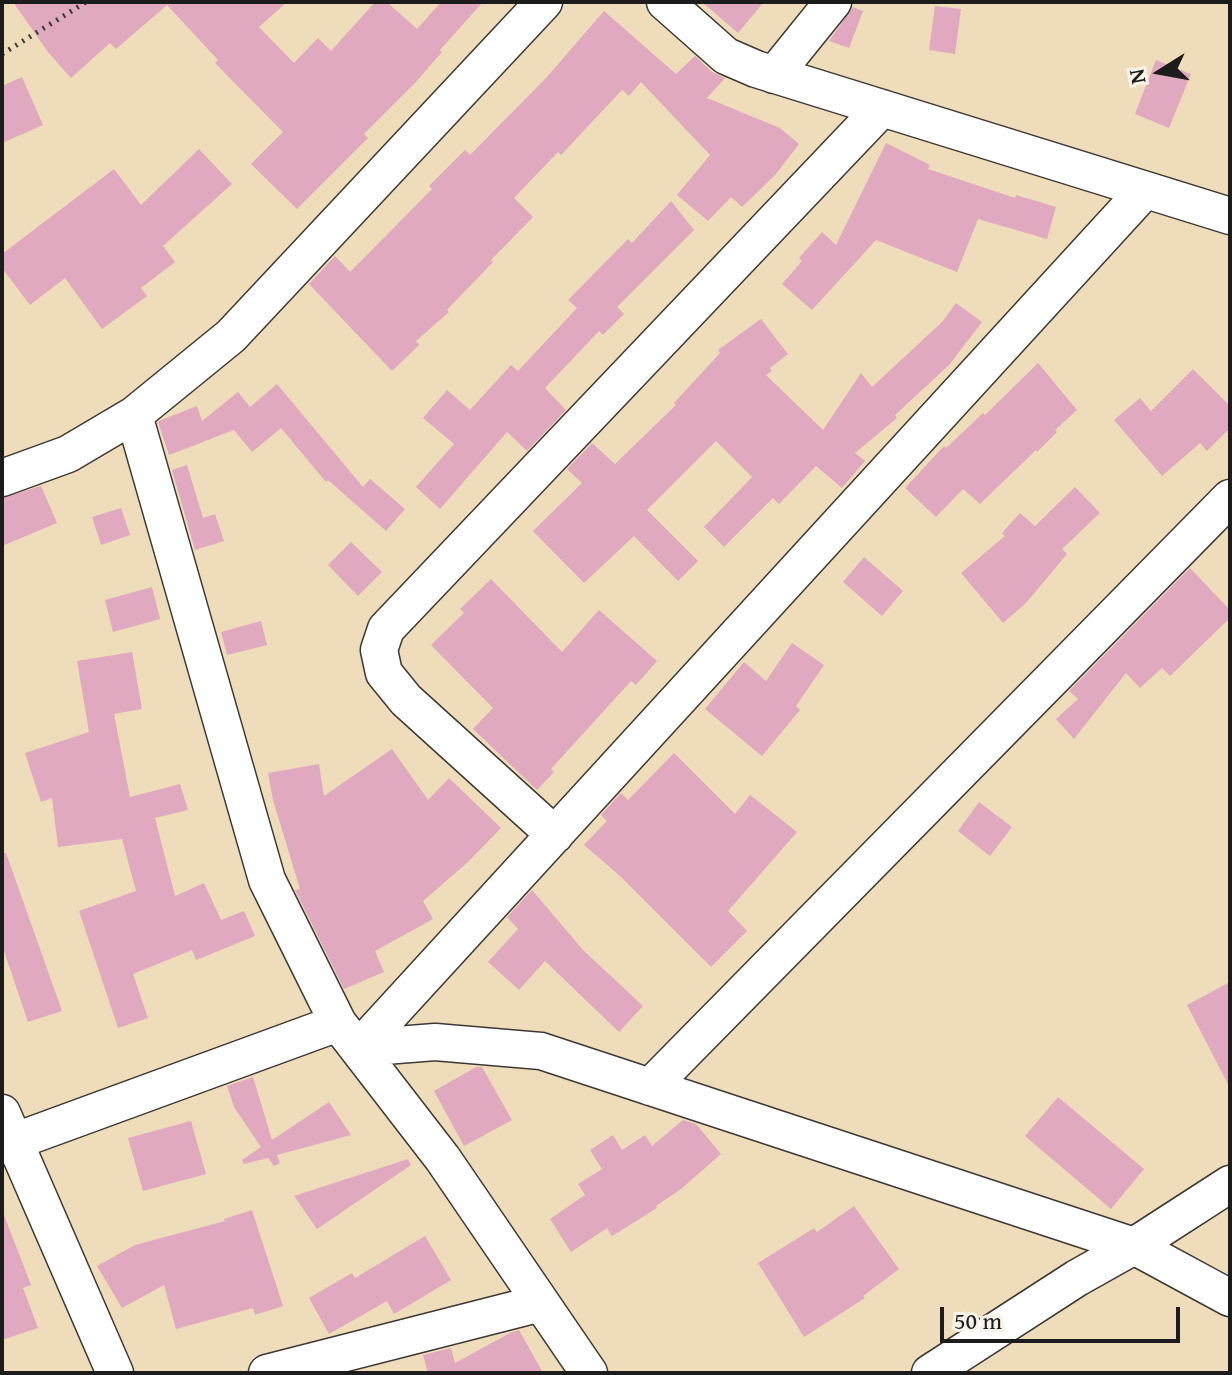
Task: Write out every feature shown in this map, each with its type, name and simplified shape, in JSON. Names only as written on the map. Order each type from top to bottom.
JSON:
[{"type":"street","points":[[2,478],[68,454],[134,415],[231,336],[544,2]]},
{"type":"street","points":[[665,2],[726,56],[774,75],[1230,216]]},
{"type":"street","points":[[774,75],[833,2]]},
{"type":"street","points":[[555,835],[406,700],[384,673],[379,650],[386,629],[882,108]]},
{"type":"street","points":[[349,1036],[555,835],[1145,190]]},
{"type":"street","points":[[134,415],[267,880],[349,1036],[443,1159],[589,1373]]},
{"type":"street","points":[[650,1087],[1230,498]]},
{"type":"street","points":[[115,1373],[6,1133],[349,1036],[541,1051],[1134,1246],[1230,1298]]},
{"type":"street","points":[[930,1373],[1230,1184]]},
{"type":"street","points":[[267,1373],[541,1303]]},
{"type":"path","points":[[2,54],[86,2]]},
{"type":"building","points":[[13,2],[287,2],[259,27],[294,63],[318,38],[331,51],[375,2],[387,2],[417,29],[441,2],[483,2],[415,83],[364,134],[368,138],[297,209],[251,164],[283,132],[215,63],[218,60],[167,5],[116,49],[110,43],[71,78],[48,52]]},
{"type":"building","points":[[702,2],[764,2],[738,33]]},
{"type":"building","points":[[935,6],[961,9],[955,54],[929,50]]},
{"type":"building","points":[[853,7],[863,11],[849,48],[829,41]]},
{"type":"building","points":[[604,11],[676,74],[695,56],[712,72],[725,78],[707,98],[780,128],[799,144],[776,174],[742,207],[731,197],[708,221],[677,195],[710,155],[641,82],[629,96],[622,90],[561,155],[558,152],[514,198],[533,217],[491,260],[493,262],[447,310],[449,312],[416,341],[419,345],[392,371],[309,284],[335,256],[350,272],[432,189],[429,186],[465,150],[470,155],[546,78]]},
{"type":"building","points":[[1156,60],[1191,74],[1169,128],[1135,114]]},
{"type":"building","points":[[22,77],[43,125],[2,143],[2,86]]},
{"type":"building","points":[[886,143],[930,165],[928,169],[1015,198],[1016,195],[1056,207],[1047,239],[978,219],[957,272],[876,240],[812,310],[782,284],[822,232],[836,245]]},
{"type":"building","points":[[199,149],[232,184],[163,246],[175,262],[141,288],[147,296],[102,329],[65,278],[30,305],[2,268],[2,254],[114,169],[141,205]]},
{"type":"building","points":[[671,201],[694,230],[617,307],[624,314],[603,335],[599,331],[545,388],[566,410],[527,451],[507,432],[440,509],[416,487],[454,444],[423,418],[447,390],[470,410],[511,365],[518,371],[577,308],[568,300],[628,239],[632,243]]},
{"type":"building","points":[[956,303],[982,322],[949,365],[895,415],[897,418],[855,453],[865,461],[842,488],[816,466],[779,504],[773,498],[724,547],[704,527],[752,477],[716,441],[647,510],[698,561],[678,581],[634,536],[584,583],[533,531],[582,483],[567,469],[592,443],[615,464],[676,405],[674,403],[720,353],[718,350],[761,319],[788,354],[766,375],[823,430],[861,373],[872,387],[942,322]]},
{"type":"building","points":[[1038,363],[1077,410],[980,504],[963,489],[936,517],[905,488],[944,446],[946,448],[983,413],[985,415]]},
{"type":"building","points":[[1193,369],[1230,406],[1230,428],[1207,451],[1200,443],[1162,476],[1114,420],[1140,398],[1151,411]]},
{"type":"building","points":[[277,384],[363,487],[370,479],[405,509],[386,531],[328,480],[326,482],[281,428],[252,452],[234,430],[169,455],[158,422],[161,420],[197,406],[202,421],[238,392],[250,407]]},
{"type":"building","points":[[187,465],[203,518],[215,514],[224,541],[195,550],[172,470]]},
{"type":"building","points":[[41,486],[57,523],[2,546],[2,498]]},
{"type":"building","points":[[1075,487],[1100,513],[1062,549],[1067,554],[1026,603],[1003,623],[961,573],[1005,536],[1002,533],[1020,513],[1035,526]]},
{"type":"building","points":[[121,508],[130,535],[101,545],[92,517]]},
{"type":"building","points":[[351,542],[382,572],[358,596],[328,565]]},
{"type":"building","points":[[864,557],[903,591],[882,616],[843,582]]},
{"type":"building","points":[[1190,568],[1230,610],[1230,618],[1170,676],[1162,668],[1140,688],[1126,673],[1074,739],[1056,719],[1078,699],[1069,691]]},
{"type":"building","points":[[491,579],[562,652],[599,610],[657,661],[636,685],[631,681],[551,769],[554,772],[537,790],[473,729],[493,708],[431,645],[464,613],[460,609]]},
{"type":"building","points":[[152,587],[160,619],[113,632],[105,600]]},
{"type":"building","points":[[261,621],[267,645],[227,655],[221,632]]},
{"type":"building","points":[[792,643],[824,665],[796,706],[800,710],[762,756],[705,709],[744,662],[766,681]]},
{"type":"building","points":[[132,652],[142,709],[114,714],[130,797],[180,784],[188,810],[155,818],[175,896],[204,883],[221,920],[244,911],[255,936],[196,960],[192,950],[133,974],[148,1018],[118,1028],[79,911],[136,891],[122,839],[58,847],[52,798],[41,802],[25,753],[89,732],[77,661]]},
{"type":"building","points":[[392,749],[428,800],[449,778],[501,828],[423,901],[433,919],[375,951],[384,972],[344,989],[295,890],[300,889],[268,773],[319,764],[324,796]]},
{"type":"building","points":[[674,753],[735,814],[750,795],[797,832],[728,911],[747,931],[711,967],[620,876],[584,845],[607,821],[601,815],[621,793],[628,800]]},
{"type":"building","points":[[979,802],[1012,827],[990,856],[958,831]]},
{"type":"building","points":[[2,853],[6,853],[62,1011],[28,1022],[2,945]]},
{"type":"building","points":[[532,890],[583,950],[643,1006],[619,1032],[545,961],[519,990],[488,962],[518,929],[507,917]]},
{"type":"building","points":[[1230,982],[1230,1088],[1187,1005]]},
{"type":"building","points":[[476,1067],[482,1067],[512,1120],[464,1146],[434,1091]]},
{"type":"building","points":[[253,1077],[272,1140],[329,1102],[351,1135],[277,1155],[280,1163],[274,1166],[268,1158],[244,1164],[242,1160],[261,1147],[234,1107],[227,1086]]},
{"type":"building","points":[[1058,1097],[1144,1169],[1111,1209],[1025,1136]]},
{"type":"building","points":[[683,1120],[696,1124],[721,1154],[657,1208],[612,1236],[607,1228],[571,1252],[550,1219],[585,1195],[578,1184],[602,1169],[590,1150],[613,1135],[622,1150],[645,1135],[652,1146]]},
{"type":"building","points":[[191,1121],[206,1174],[143,1191],[128,1138]]},
{"type":"building","points":[[408,1159],[411,1165],[317,1229],[294,1196]]},
{"type":"building","points":[[854,1206],[899,1269],[863,1296],[865,1298],[804,1337],[758,1263],[814,1228],[817,1232]]},
{"type":"building","points":[[252,1210],[283,1306],[255,1315],[253,1308],[176,1329],[164,1285],[122,1308],[97,1266],[135,1245],[225,1221]]},
{"type":"building","points":[[2,1216],[31,1285],[23,1288],[38,1328],[2,1340]]},
{"type":"building","points":[[425,1236],[451,1280],[394,1314],[387,1301],[329,1334],[309,1298],[352,1273],[355,1278]]},
{"type":"building","points":[[519,1330],[543,1373],[428,1373],[423,1355],[451,1348],[455,1363]]}]
